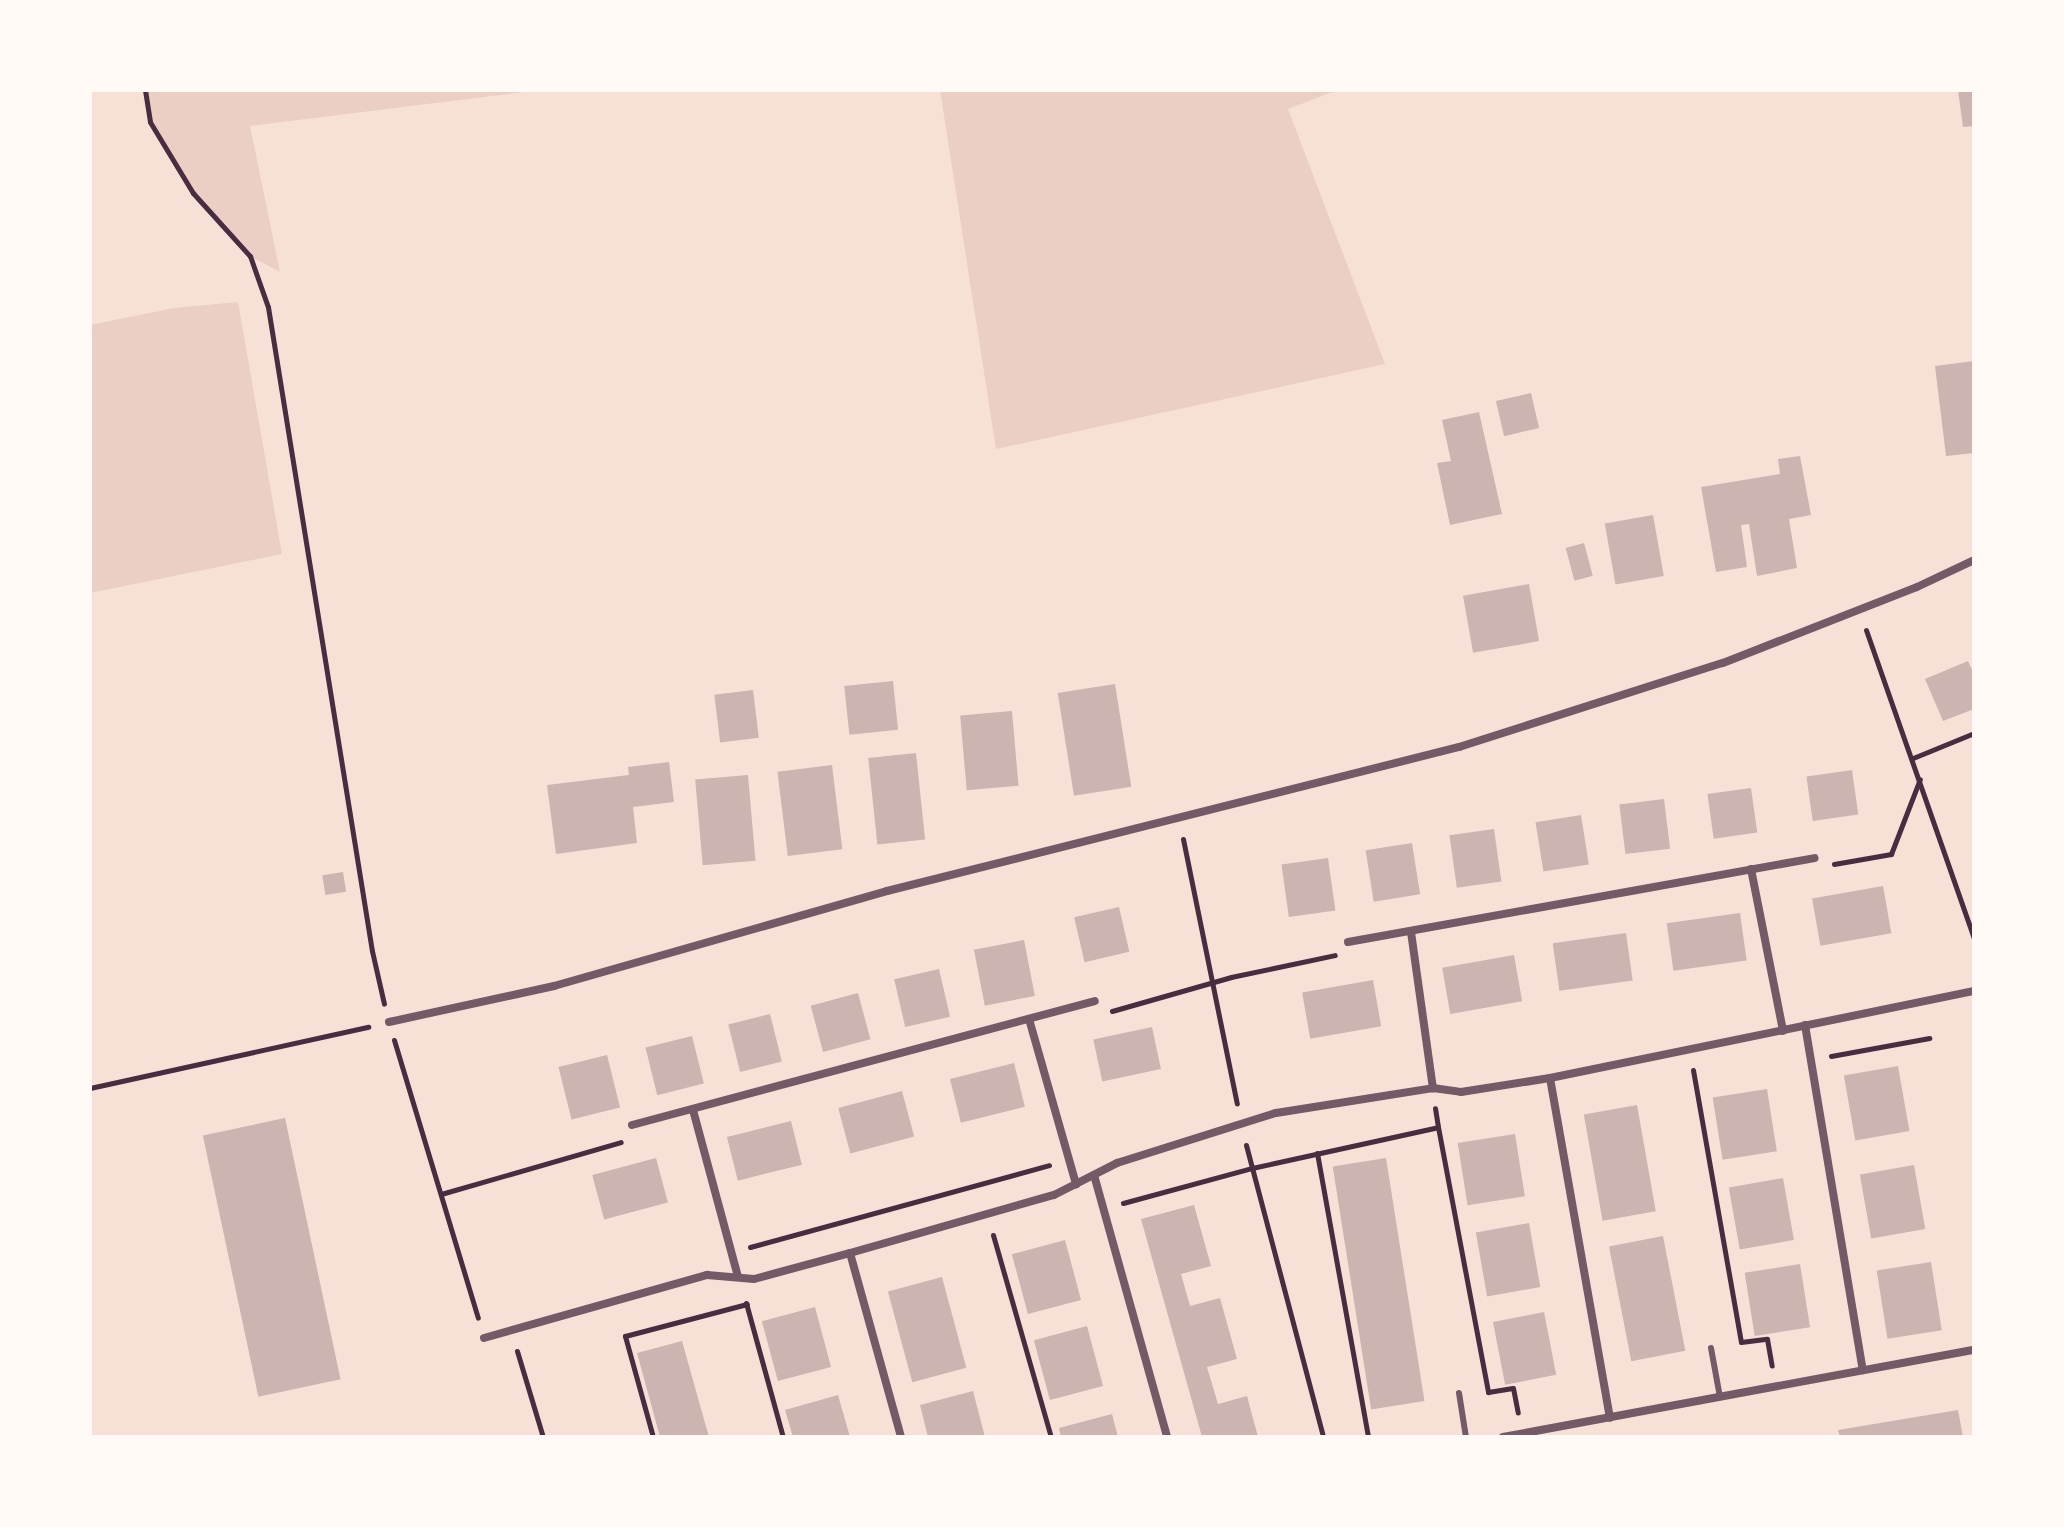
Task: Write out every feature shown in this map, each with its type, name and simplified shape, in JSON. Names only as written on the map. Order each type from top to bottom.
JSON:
[{"type":"street","points":[[389,1022],[554,986],[887,891],[1459,747],[1723,663],[1917,587],[1974,560]]},
{"type":"street","points":[[1348,942],[1815,858]]},
{"type":"street","points":[[1751,869],[1783,1031]]},
{"type":"street","points":[[1411,932],[1433,1088]]},
{"type":"street","points":[[484,1338],[707,1275],[754,1279],[987,1215],[1054,1195],[1094,1175],[1276,1113],[1433,1088],[1461,1092],[1550,1078],[1974,991]]},
{"type":"street","points":[[632,1125],[1095,1001]]},
{"type":"street","points":[[1029,1019],[1076,1184]]},
{"type":"street","points":[[1805,1025],[1863,1370]]},
{"type":"street","points":[[1550,1078],[1610,1418]]},
{"type":"street","points":[[693,1110],[738,1277]]},
{"type":"street","points":[[1094,1175],[1167,1437]]},
{"type":"street","points":[[850,1253],[901,1437]]},
{"type":"street","points":[[1503,1437],[1974,1350]]},
{"type":"lane","points":[[1711,1348],[1720,1397]]},
{"type":"lane","points":[[1459,1393],[1466,1437]]},
{"type":"path","points":[[145,90],[150,122],[193,193],[250,256],[268,307],[372,951],[389,1022],[484,1338]]},
{"type":"path","points":[[1873,650],[1974,939]]},
{"type":"path","points":[[1913,758],[1974,733]]},
{"type":"path","points":[[1815,858],[1828,865],[1891,854],[1920,779]]},
{"type":"path","points":[[1179,819],[1240,1123],[1323,1437]]},
{"type":"path","points":[[1095,1001],[1098,1015],[1212,983],[1350,952],[1348,942]]},
{"type":"path","points":[[90,1088],[389,1022]]},
{"type":"path","points":[[1810,1060],[1929,1038]]},
{"type":"path","points":[[1690,1050],[1741,1342],[1767,1339],[1776,1386]]},
{"type":"path","points":[[1433,1088],[1488,1392],[1513,1388],[1521,1434]]},
{"type":"path","points":[[441,1194],[635,1138],[632,1125]]},
{"type":"path","points":[[1103,1208],[1252,1168],[1438,1127]]},
{"type":"path","points":[[1317,1153],[1368,1437]]},
{"type":"path","points":[[731,1252],[1069,1159]]},
{"type":"path","points":[[987,1215],[1051,1437]]},
{"type":"path","points":[[738,1277],[783,1437]]},
{"type":"path","points":[[653,1437],[625,1336],[747,1304]]},
{"type":"path","points":[[511,1331],[543,1437]]},
{"type":"shaded area","points":[[145,90],[541,90],[250,126],[280,272],[250,256],[193,193],[150,122]]},
{"type":"shaded area","points":[[940,90],[1338,90],[1288,109],[1385,364],[996,449]]},
{"type":"shaded area","points":[[238,302],[282,554],[90,593],[90,325],[174,308]]},
{"type":"building","points":[[1958,90],[1974,90],[1974,126],[1963,127]]},
{"type":"building","points":[[1974,361],[1974,453],[1946,456],[1935,366]]},
{"type":"building","points":[[1531,393],[1539,428],[1504,436],[1496,401]]},
{"type":"building","points":[[1479,412],[1502,514],[1450,525],[1437,463],[1451,461],[1442,420]]},
{"type":"building","points":[[1800,456],[1811,515],[1789,519],[1797,568],[1757,576],[1749,524],[1741,525],[1747,567],[1716,572],[1701,487],[1780,474],[1778,459]]},
{"type":"building","points":[[1653,515],[1664,576],[1616,585],[1605,524]]},
{"type":"building","points":[[1584,543],[1593,576],[1574,581],[1566,548]]},
{"type":"building","points":[[1529,584],[1539,641],[1473,653],[1463,596]]},
{"type":"building","points":[[1968,661],[1974,674],[1974,709],[1943,721],[1925,679]]},
{"type":"building","points":[[893,681],[898,730],[849,735],[844,686]]},
{"type":"building","points":[[1115,684],[1131,787],[1074,796],[1058,693]]},
{"type":"building","points":[[753,690],[759,738],[720,742],[714,695]]},
{"type":"building","points":[[1012,711],[1019,786],[967,790],[960,716]]},
{"type":"building","points":[[916,753],[925,840],[877,845],[868,758]]},
{"type":"building","points":[[669,762],[674,802],[633,807],[637,843],[556,854],[547,785],[629,775],[628,767]]},
{"type":"building","points":[[832,765],[842,849],[788,856],[777,772]]},
{"type":"building","points":[[1852,770],[1858,815],[1813,821],[1806,776]]},
{"type":"building","points":[[748,775],[755,861],[703,865],[695,780]]},
{"type":"building","points":[[1751,788],[1757,833],[1714,839],[1707,794]]},
{"type":"building","points":[[1664,799],[1670,849],[1625,854],[1619,804]]},
{"type":"building","points":[[1581,815],[1589,864],[1543,872],[1536,822]]},
{"type":"building","points":[[1494,829],[1501,881],[1457,888],[1449,835]]},
{"type":"building","points":[[1412,843],[1420,894],[1374,902],[1366,850]]},
{"type":"building","points":[[1328,858],[1335,910],[1289,917],[1281,865]]},
{"type":"building","points":[[343,872],[346,892],[325,895],[322,875]]},
{"type":"building","points":[[1883,886],[1891,933],[1820,946],[1812,899]]},
{"type":"building","points":[[1119,907],[1129,952],[1085,962],[1074,917]]},
{"type":"building","points":[[1740,913],[1747,961],[1673,971],[1667,923]]},
{"type":"building","points":[[1626,933],[1633,981],[1559,991],[1553,943]]},
{"type":"building","points":[[1024,940],[1035,996],[985,1006],[974,950]]},
{"type":"building","points":[[1514,955],[1522,1001],[1450,1014],[1442,968]]},
{"type":"building","points":[[939,969],[950,1017],[905,1027],[894,979]]},
{"type":"building","points":[[1373,980],[1381,1026],[1310,1039],[1302,993]]},
{"type":"building","points":[[858,993],[870,1039],[823,1052],[811,1006]]},
{"type":"building","points":[[770,1014],[782,1062],[740,1072],[728,1024]]},
{"type":"building","points":[[1152,1027],[1161,1069],[1102,1082],[1093,1039]]},
{"type":"building","points":[[692,1036],[704,1084],[657,1095],[645,1048]]},
{"type":"building","points":[[607,1055],[620,1107],[572,1119],[558,1067]]},
{"type":"building","points":[[1014,1063],[1025,1107],[961,1123],[950,1079]]},
{"type":"building","points":[[1898,1066],[1909,1131],[1855,1141],[1844,1076]]},
{"type":"building","points":[[1767,1089],[1777,1151],[1723,1160],[1713,1098]]},
{"type":"building","points":[[902,1091],[914,1136],[850,1153],[838,1108]]},
{"type":"building","points":[[1637,1105],[1656,1211],[1603,1221],[1584,1114]]},
{"type":"building","points":[[285,1118],[341,1379],[258,1397],[203,1135]]},
{"type":"building","points":[[791,1121],[802,1165],[738,1181],[727,1137]]},
{"type":"building","points":[[1515,1134],[1525,1196],[1468,1205],[1458,1143]]},
{"type":"building","points":[[656,1158],[668,1202],[604,1220],[592,1175]]},
{"type":"building","points":[[1386,1158],[1424,1401],[1371,1409],[1333,1166]]},
{"type":"building","points":[[1914,1165],[1925,1229],[1871,1239],[1860,1175]]},
{"type":"building","points":[[1783,1178],[1794,1240],[1740,1250],[1729,1188]]},
{"type":"building","points":[[1194,1205],[1211,1266],[1181,1274],[1190,1306],[1220,1298],[1237,1359],[1207,1367],[1218,1404],[1247,1396],[1258,1437],[1202,1437],[1141,1219]]},
{"type":"building","points":[[1529,1223],[1540,1287],[1487,1296],[1476,1232]]},
{"type":"building","points":[[1663,1236],[1685,1351],[1631,1361],[1609,1246]]},
{"type":"building","points":[[1065,1240],[1081,1300],[1028,1314],[1012,1254]]},
{"type":"building","points":[[1931,1262],[1942,1330],[1887,1339],[1877,1271]]},
{"type":"building","points":[[1800,1264],[1810,1327],[1755,1336],[1745,1273]]},
{"type":"building","points":[[942,1277],[966,1368],[912,1382],[888,1291]]},
{"type":"building","points":[[815,1307],[831,1367],[778,1381],[762,1321]]},
{"type":"building","points":[[1544,1312],[1556,1375],[1505,1385],[1493,1322]]},
{"type":"building","points":[[1087,1326],[1103,1386],[1050,1400],[1034,1340]]},
{"type":"building","points":[[682,1341],[709,1437],[660,1437],[637,1353]]},
{"type":"building","points":[[973,1391],[985,1437],[928,1437],[920,1405]]},
{"type":"building","points":[[838,1395],[850,1437],[793,1437],[785,1410]]},
{"type":"building","points":[[1958,1410],[1963,1437],[1840,1437],[1838,1430]]},
{"type":"building","points":[[1112,1414],[1118,1437],[1061,1437],[1059,1428]]}]
